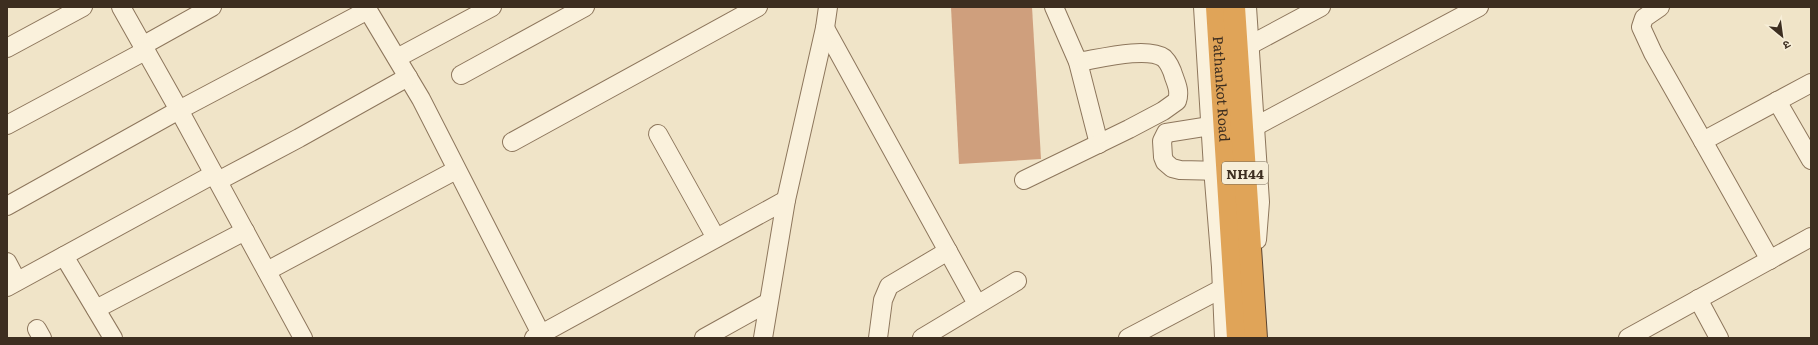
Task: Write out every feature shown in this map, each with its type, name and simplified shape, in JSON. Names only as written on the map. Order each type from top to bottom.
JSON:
[{"type":"highway","name":"Pathankot Road","points":[[1216,7],[1214,84],[1220,171],[1238,338]]},
{"type":"highway","name":"NH44","points":[[1234,7],[1256,338]]},
{"type":"street","points":[[7,48],[84,7]]},
{"type":"street","points":[[121,7],[303,338]]},
{"type":"street","points":[[7,126],[144,48],[212,7]]},
{"type":"street","points":[[397,58],[492,7]]},
{"type":"street","points":[[461,75],[585,7]]},
{"type":"street","points":[[512,142],[758,7]]},
{"type":"street","points":[[763,338],[767,303],[786,200],[825,28],[828,7]]},
{"type":"street","points":[[1054,7],[1078,62],[1100,144]]},
{"type":"street","points":[[1203,7],[1214,84],[1210,126],[1220,171],[1221,289],[1224,338]]},
{"type":"street","points":[[1247,7],[1260,202],[1252,292]]},
{"type":"street","points":[[1250,45],[1321,7]]},
{"type":"street","points":[[1256,126],[1479,7]]},
{"type":"street","points":[[1660,7],[1644,18],[1641,27],[1654,53],[1770,260]]},
{"type":"street","points":[[7,206],[179,110],[367,8],[408,77],[538,336],[786,200]]},
{"type":"street","points":[[825,28],[977,304]]},
{"type":"street","points":[[1024,180],[1100,144],[1173,105],[1178,96],[1178,89],[1171,67],[1165,59],[1157,55],[1146,53],[1078,62]]},
{"type":"street","points":[[7,262],[12,284],[408,77]]},
{"type":"street","points":[[1704,141],[1811,83]]},
{"type":"street","points":[[1178,89],[1214,84]]},
{"type":"street","points":[[1777,101],[1811,160]]},
{"type":"street","points":[[1210,126],[1169,132],[1162,141],[1165,162],[1172,168],[1180,170],[1220,171]]},
{"type":"street","points":[[658,134],[716,238]]},
{"type":"street","points":[[267,271],[456,170]]},
{"type":"street","points":[[96,309],[245,231]]},
{"type":"street","points":[[1628,338],[1811,237]]},
{"type":"street","points":[[878,338],[883,300],[885,291],[889,286],[948,251]]},
{"type":"street","points":[[64,256],[113,338]]},
{"type":"street","points":[[922,338],[941,333],[977,304],[1017,281]]},
{"type":"street","points":[[1128,338],[1221,289]]},
{"type":"street","points":[[1698,299],[1719,338]]},
{"type":"street","points":[[704,338],[767,303]]},
{"type":"building","points":[[951,7],[1032,7],[1041,159],[959,164]]}]
